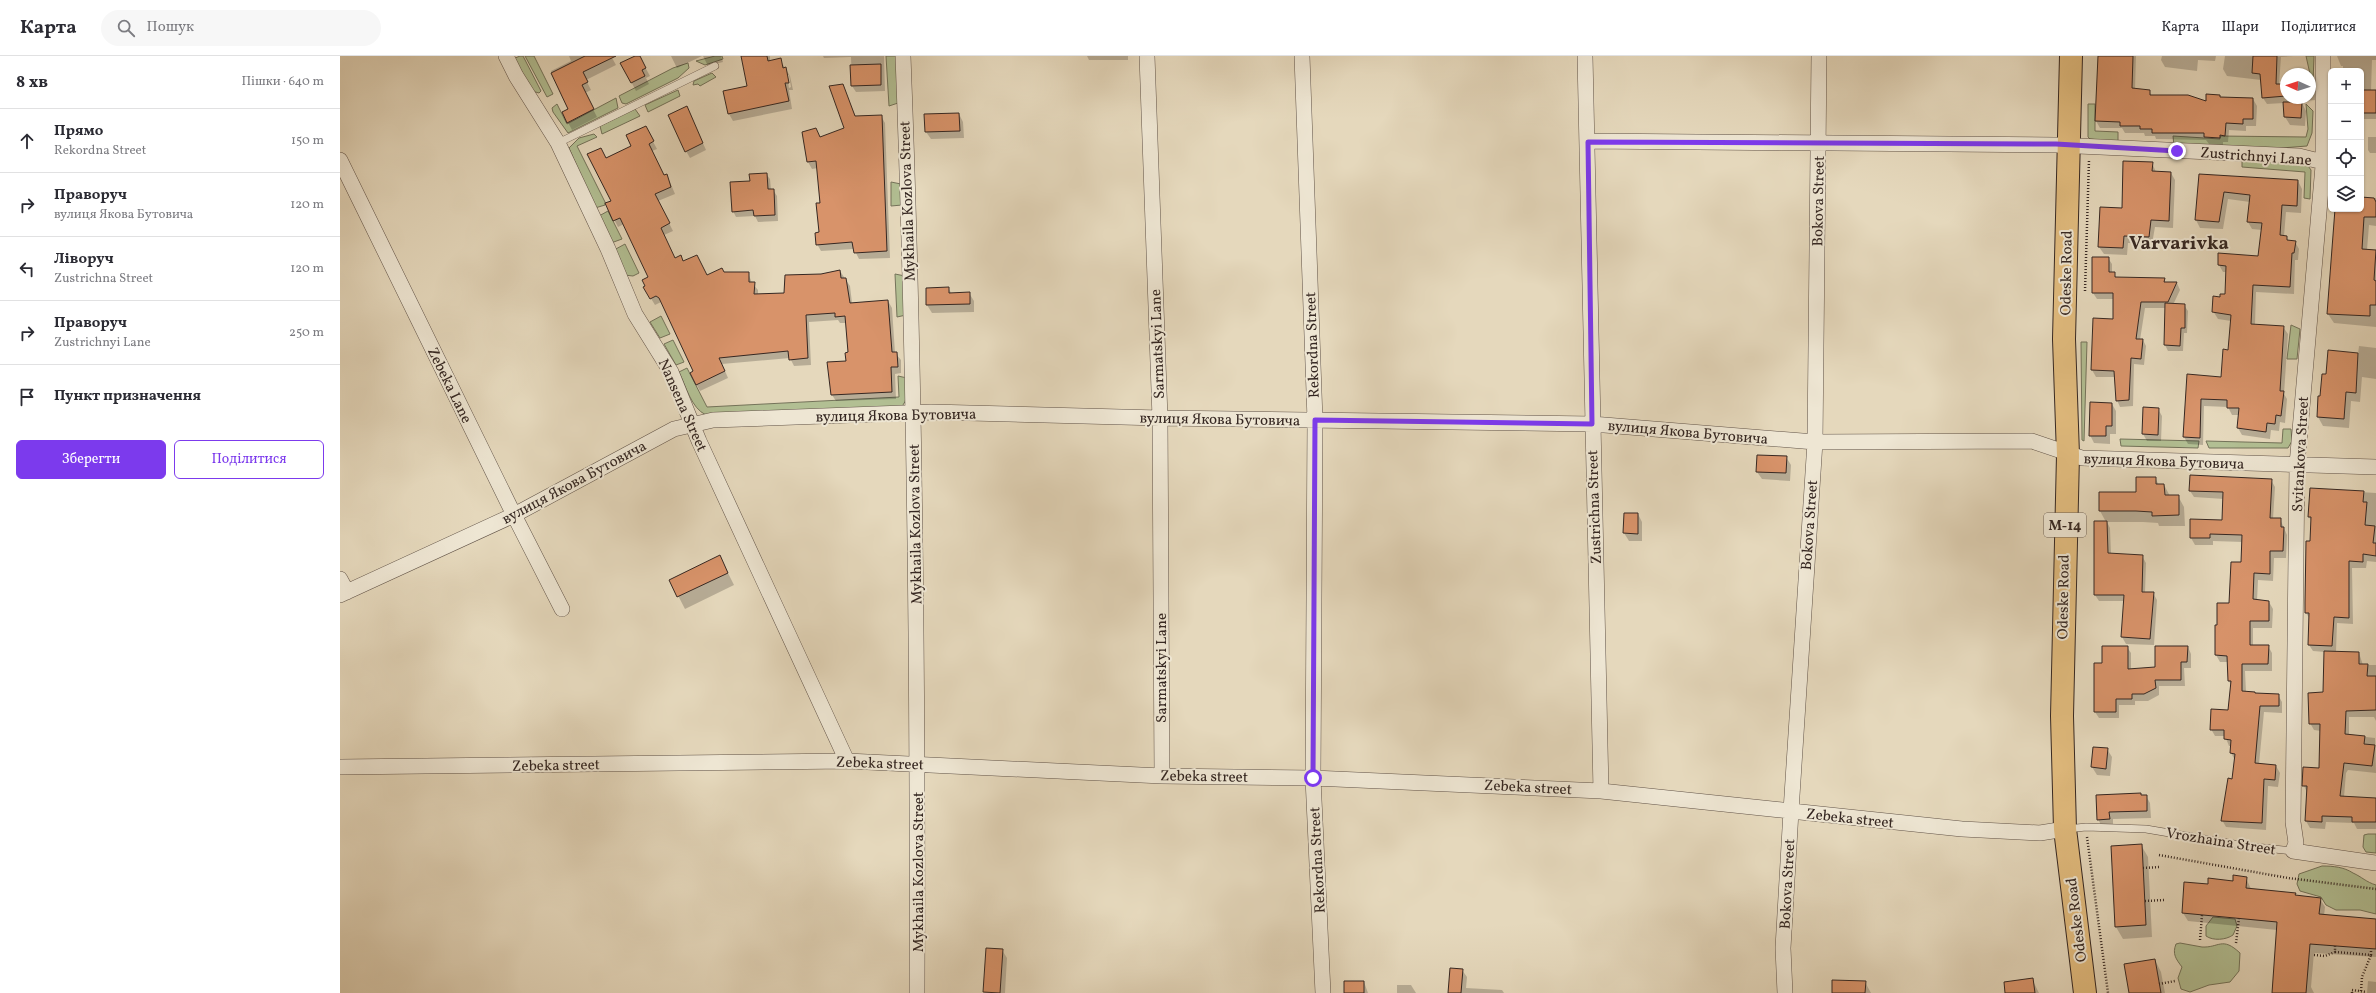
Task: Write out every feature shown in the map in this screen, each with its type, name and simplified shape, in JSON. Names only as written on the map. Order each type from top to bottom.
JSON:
[{"type":"highway","name":"Odeske Road","points":[[2071,56],[2064,338],[2068,455],[2062,661],[2065,829],[2085,993]]},
{"type":"street","name":"Nansena Street","points":[[506,56],[516,76],[558,143],[608,249],[635,314],[671,372],[692,425],[846,761]]},
{"type":"street","name":"Mykhaila Kozlova Street","points":[[903,56],[914,413],[918,764],[917,993]]},
{"type":"street","name":"Sarmatskyi Lane","points":[[1147,56],[1160,418],[1162,776]]},
{"type":"street","name":"Rekordna Street","points":[[1302,56],[1315,420],[1313,778],[1323,993]]},
{"type":"street","name":"Zustrichna Street","points":[[1585,56],[1588,142],[1592,424],[1602,791]]},
{"type":"street","name":"Bokova Street","points":[[1785,993],[1783,948],[1790,812],[1815,442],[1819,56]]},
{"type":"street","name":"Svitankova Street","points":[[2293,851],[2296,843],[2293,816],[2297,465],[2323,162],[2323,56]]},
{"type":"street","name":"Zustrichnyi Lane","points":[[1588,142],[2069,145],[2299,156],[2323,162]]},
{"type":"street","name":"Zebeka Lane","points":[[340,160],[514,515],[562,609]]},
{"type":"street","name":"вулиця Якова Бутовича","points":[[342,588],[514,515],[674,430],[713,420],[914,413],[1592,424],[1815,442],[2032,441],[2068,455],[2082,458],[2168,462],[2376,467]]},
{"type":"street","name":"Zebeka street","points":[[340,766],[846,761],[1162,776],[1313,778],[1602,791],[1962,830],[2040,833],[2065,829]]},
{"type":"street","name":"Vrozhaina Street","points":[[2293,851],[2376,863]]},
{"type":"lane","points":[[558,143],[715,66]]},
{"type":"lane","name":"Vrozhaina Street","points":[[2065,829],[2086,827],[2146,829],[2246,846],[2293,851]]},
{"type":"path","points":[[2159,855],[2288,878],[2376,889]]},
{"type":"path","points":[[2143,868],[2160,867]]},
{"type":"path","points":[[2145,901],[2164,900]]},
{"type":"path","points":[[2200,940],[2202,915]]},
{"type":"path","points":[[2236,943],[2239,918]]},
{"type":"path","points":[[2335,946],[2335,952]]},
{"type":"path","points":[[2361,991],[2362,977],[2371,949]]},
{"type":"path","points":[[2314,955],[2325,956],[2335,952],[2370,956]]},
{"type":"path","points":[[2159,984],[2175,981]]},
{"type":"path","points":[[2352,993],[2352,990],[2366,992]]},
{"type":"green space","points":[[523,56],[541,91],[539,93],[532,91],[513,59]]},
{"type":"green space","points":[[525,56],[534,56],[553,94],[547,97]]},
{"type":"green space","points":[[715,56],[722,56],[723,59],[705,65],[696,61]]},
{"type":"green space","points":[[886,56],[897,56],[898,103],[889,106]]},
{"type":"green space","points":[[2306,56],[2314,56],[2314,68],[2309,68]]},
{"type":"green space","points":[[688,63],[689,68],[678,78],[626,104],[622,103],[619,96],[673,68]]},
{"type":"green space","points":[[712,73],[716,77],[700,86],[698,84],[693,85],[694,81]]},
{"type":"green space","points":[[678,90],[680,96],[648,112],[645,105]]},
{"type":"green space","points":[[616,98],[618,108],[568,133],[553,112],[552,108],[557,104],[567,124]]},
{"type":"green space","points":[[2088,104],[2095,104],[2095,131],[2118,132],[2118,142],[2090,139],[2088,137]]},
{"type":"green space","points":[[2306,104],[2313,111],[2312,133],[2307,146],[2269,149],[2174,146],[2173,136],[2220,139],[2220,136],[2306,137],[2308,129]]},
{"type":"green space","points":[[635,109],[640,116],[602,134],[600,126]]},
{"type":"green space","points":[[594,134],[597,137],[577,146],[605,202],[605,205],[595,208],[569,148],[579,138]]},
{"type":"green space","points":[[2242,159],[2306,163],[2311,170],[2310,199],[2304,198],[2305,172],[2242,167]]},
{"type":"green space","points":[[891,182],[901,184],[902,205],[891,206]]},
{"type":"green space","points":[[608,211],[622,239],[611,243],[599,216]]},
{"type":"green space","points":[[625,244],[639,273],[633,276],[624,275],[614,250]]},
{"type":"green space","points":[[895,274],[905,276],[906,315],[897,317]]},
{"type":"green space","points":[[661,316],[670,334],[660,338],[650,322]]},
{"type":"green space","points":[[2291,325],[2300,329],[2297,359],[2287,359]]},
{"type":"green space","points":[[673,340],[684,362],[676,365],[664,344]]},
{"type":"green space","points":[[2081,342],[2087,342],[2084,441],[2082,440]]},
{"type":"green space","points":[[687,368],[707,407],[899,397],[898,376],[907,378],[907,394],[905,402],[900,408],[706,415],[696,407],[679,372]]},
{"type":"green space","points":[[2283,429],[2291,429],[2292,441],[2288,448],[2209,448],[2206,441],[2282,443]]},
{"type":"green space","points":[[2120,439],[2199,441],[2198,448],[2121,446]]},
{"type":"green space","points":[[2376,834],[2376,853],[2366,852],[2363,847],[2364,835]]},
{"type":"green space","points":[[2322,866],[2346,869],[2376,885],[2376,914],[2360,910],[2336,910],[2326,905],[2321,897],[2300,891],[2297,884],[2299,874]]},
{"type":"green space","points":[[2213,917],[2235,919],[2237,926],[2233,935],[2220,939],[2212,939],[2206,936],[2206,926]]},
{"type":"green space","points":[[2180,943],[2202,947],[2221,944],[2229,945],[2240,953],[2239,971],[2230,982],[2209,985],[2190,992],[2181,989],[2178,978],[2182,967],[2176,959],[2174,951],[2176,944]]},
{"type":"building","points":[[585,56],[616,56],[583,72],[588,82],[582,85],[594,109],[567,123],[562,112],[568,109],[551,73]]},
{"type":"building","points":[[635,56],[640,56],[646,68],[642,70],[645,76],[631,83],[620,63]]},
{"type":"building","points":[[741,56],[767,56],[768,61],[781,58],[783,68],[786,67],[789,83],[785,83],[789,101],[728,114],[723,91],[747,86]]},
{"type":"building","points":[[2098,56],[2133,56],[2132,88],[2150,90],[2150,95],[2188,95],[2206,101],[2206,94],[2220,95],[2220,97],[2253,98],[2253,119],[2243,119],[2243,124],[2226,123],[2225,136],[2220,135],[2220,138],[2204,137],[2204,133],[2152,133],[2152,129],[2140,129],[2140,126],[2120,126],[2120,122],[2095,121]]},
{"type":"building","points":[[2253,56],[2277,56],[2276,84],[2280,84],[2280,96],[2262,98],[2260,74],[2252,73]]},
{"type":"building","points":[[881,64],[881,85],[851,86],[850,65]]},
{"type":"building","points":[[843,84],[855,116],[882,115],[887,251],[854,253],[852,242],[816,245],[815,233],[819,232],[816,203],[820,203],[816,161],[807,162],[802,132],[816,128],[820,137],[844,128],[829,86]]},
{"type":"building","points":[[2364,90],[2376,90],[2376,113],[2364,113]]},
{"type":"building","points":[[2283,104],[2302,104],[2301,118],[2284,117]]},
{"type":"building","points":[[687,106],[703,143],[685,152],[668,115]]},
{"type":"building","points":[[959,113],[960,131],[925,132],[924,114]]},
{"type":"building","points":[[646,126],[654,141],[649,144],[664,175],[667,174],[671,187],[655,194],[670,223],[661,228],[675,258],[681,255],[683,261],[697,255],[707,275],[722,268],[724,272],[749,272],[749,282],[755,282],[754,294],[784,293],[785,275],[821,274],[840,270],[841,278],[846,278],[850,303],[888,300],[892,352],[897,352],[898,367],[891,367],[892,392],[831,395],[827,362],[846,361],[845,353],[848,352],[845,316],[835,317],[835,313],[806,315],[808,358],[789,360],[788,351],[719,358],[725,371],[696,385],[690,373],[693,371],[659,298],[656,296],[650,299],[643,287],[645,286],[642,280],[648,277],[620,218],[613,221],[605,203],[611,201],[587,154],[601,148],[606,158],[631,146],[626,135]]},
{"type":"building","points":[[2123,161],[2153,162],[2152,171],[2171,172],[2169,221],[2151,220],[2149,237],[2124,236],[2123,248],[2098,247],[2100,207],[2122,208]]},
{"type":"building","points":[[767,173],[768,189],[774,189],[775,215],[754,216],[753,210],[732,212],[730,182],[750,181],[749,174]]},
{"type":"building","points":[[2199,174],[2298,180],[2297,206],[2282,205],[2280,235],[2287,236],[2287,240],[2296,241],[2294,253],[2292,253],[2290,287],[2253,285],[2251,324],[2284,326],[2280,391],[2284,391],[2281,416],[2276,415],[2275,424],[2267,423],[2266,432],[2237,428],[2239,408],[2227,408],[2227,400],[2201,399],[2200,438],[2183,437],[2187,374],[2221,377],[2223,349],[2228,350],[2231,315],[2212,312],[2213,296],[2220,297],[2220,294],[2225,294],[2226,266],[2218,265],[2218,253],[2258,256],[2262,223],[2247,222],[2250,195],[2224,192],[2219,222],[2195,220]]},
{"type":"building","points":[[2364,197],[2374,198],[2376,202],[2376,217],[2364,217],[2362,249],[2376,250],[2374,280],[2376,281],[2376,305],[2370,305],[2370,316],[2327,314],[2335,212],[2364,212]]},
{"type":"building","points":[[2092,257],[2109,257],[2109,272],[2115,272],[2115,277],[2165,278],[2164,282],[2177,282],[2168,302],[2141,302],[2136,339],[2143,339],[2141,359],[2131,358],[2129,400],[2116,401],[2114,371],[2091,370],[2093,318],[2113,319],[2113,293],[2092,293]]},
{"type":"building","points":[[949,287],[949,293],[970,292],[970,304],[926,305],[926,288]]},
{"type":"building","points":[[2165,303],[2185,304],[2185,328],[2181,328],[2180,346],[2164,345]]},
{"type":"building","points":[[2328,350],[2358,353],[2356,393],[2346,392],[2344,419],[2317,417],[2318,396],[2320,396],[2322,374],[2326,374]]},
{"type":"building","points":[[2090,402],[2112,403],[2112,426],[2106,426],[2106,436],[2089,436]]},
{"type":"building","points":[[2143,407],[2159,408],[2158,435],[2142,434]]},
{"type":"building","points":[[1757,455],[1787,456],[1786,473],[1756,472]]},
{"type":"building","points":[[2190,475],[2272,479],[2270,518],[2281,518],[2281,527],[2284,527],[2283,551],[2270,551],[2270,574],[2254,573],[2253,599],[2269,601],[2269,621],[2250,621],[2250,645],[2269,645],[2268,664],[2242,664],[2242,691],[2279,694],[2279,706],[2260,706],[2255,763],[2276,765],[2275,780],[2264,779],[2262,823],[2221,821],[2228,778],[2232,779],[2235,754],[2230,753],[2231,740],[2224,739],[2224,730],[2210,730],[2211,709],[2228,710],[2231,681],[2228,681],[2227,656],[2215,655],[2215,625],[2217,625],[2217,603],[2229,603],[2231,562],[2241,562],[2242,535],[2210,534],[2210,538],[2190,538],[2190,519],[2222,520],[2223,492],[2189,491]]},
{"type":"building","points":[[2136,477],[2156,477],[2156,484],[2164,484],[2165,495],[2179,495],[2179,515],[2152,516],[2152,512],[2099,511],[2099,492],[2136,492]]},
{"type":"building","points":[[2310,488],[2364,491],[2363,502],[2367,502],[2365,525],[2375,526],[2373,543],[2376,543],[2376,556],[2363,554],[2363,562],[2349,561],[2349,618],[2334,617],[2332,646],[2308,645],[2309,613],[2305,613],[2305,602],[2306,541],[2310,541],[2311,517],[2308,517]]},
{"type":"building","points":[[1624,513],[1638,513],[1638,534],[1623,533]]},
{"type":"building","points":[[2094,521],[2107,521],[2108,553],[2143,555],[2142,592],[2154,592],[2150,639],[2121,637],[2124,595],[2094,595]]},
{"type":"building","points":[[720,555],[728,573],[677,597],[669,580]]},
{"type":"building","points":[[2102,646],[2128,646],[2128,669],[2155,667],[2155,646],[2188,646],[2187,662],[2181,662],[2181,680],[2155,680],[2156,688],[2144,694],[2132,694],[2132,699],[2116,699],[2116,712],[2094,712],[2094,663],[2102,663]]},
{"type":"building","points":[[2324,651],[2359,652],[2359,664],[2368,664],[2367,676],[2376,676],[2376,710],[2346,711],[2345,734],[2365,736],[2364,744],[2375,745],[2372,766],[2344,763],[2340,796],[2376,798],[2376,822],[2352,822],[2352,817],[2322,816],[2322,822],[2305,821],[2307,786],[2302,786],[2303,767],[2319,768],[2320,724],[2309,724],[2308,693],[2323,692]]},
{"type":"building","points":[[2093,747],[2108,748],[2106,769],[2091,767]]},
{"type":"building","points":[[2141,793],[2141,795],[2147,795],[2147,811],[2109,812],[2110,819],[2097,820],[2096,795]]},
{"type":"building","points":[[2142,844],[2146,925],[2115,927],[2111,846]]},
{"type":"building","points":[[2233,875],[2247,877],[2246,888],[2296,893],[2295,895],[2321,898],[2319,914],[2376,919],[2376,949],[2310,944],[2306,993],[2272,993],[2277,922],[2182,913],[2184,882],[2208,884],[2208,878],[2233,881]]},
{"type":"building","points":[[986,948],[1003,949],[1000,993],[983,992]]},
{"type":"building","points":[[2155,959],[2161,993],[2129,993],[2124,964]]},
{"type":"building","points":[[1450,968],[1463,969],[1461,993],[1448,993]]},
{"type":"building","points":[[2033,978],[2035,993],[2005,993],[2004,982]]},
{"type":"building","points":[[1832,980],[1866,981],[1865,993],[1832,993]]},
{"type":"building","points":[[1344,981],[1364,981],[1364,993],[1344,993]]},
{"type":"district","name":"Varvarivka","points":[[2179,242]]},
{"type":"route","points":[[1313,778],[1315,420],[1592,424],[1588,142],[2056,144],[2177,151]]}]
